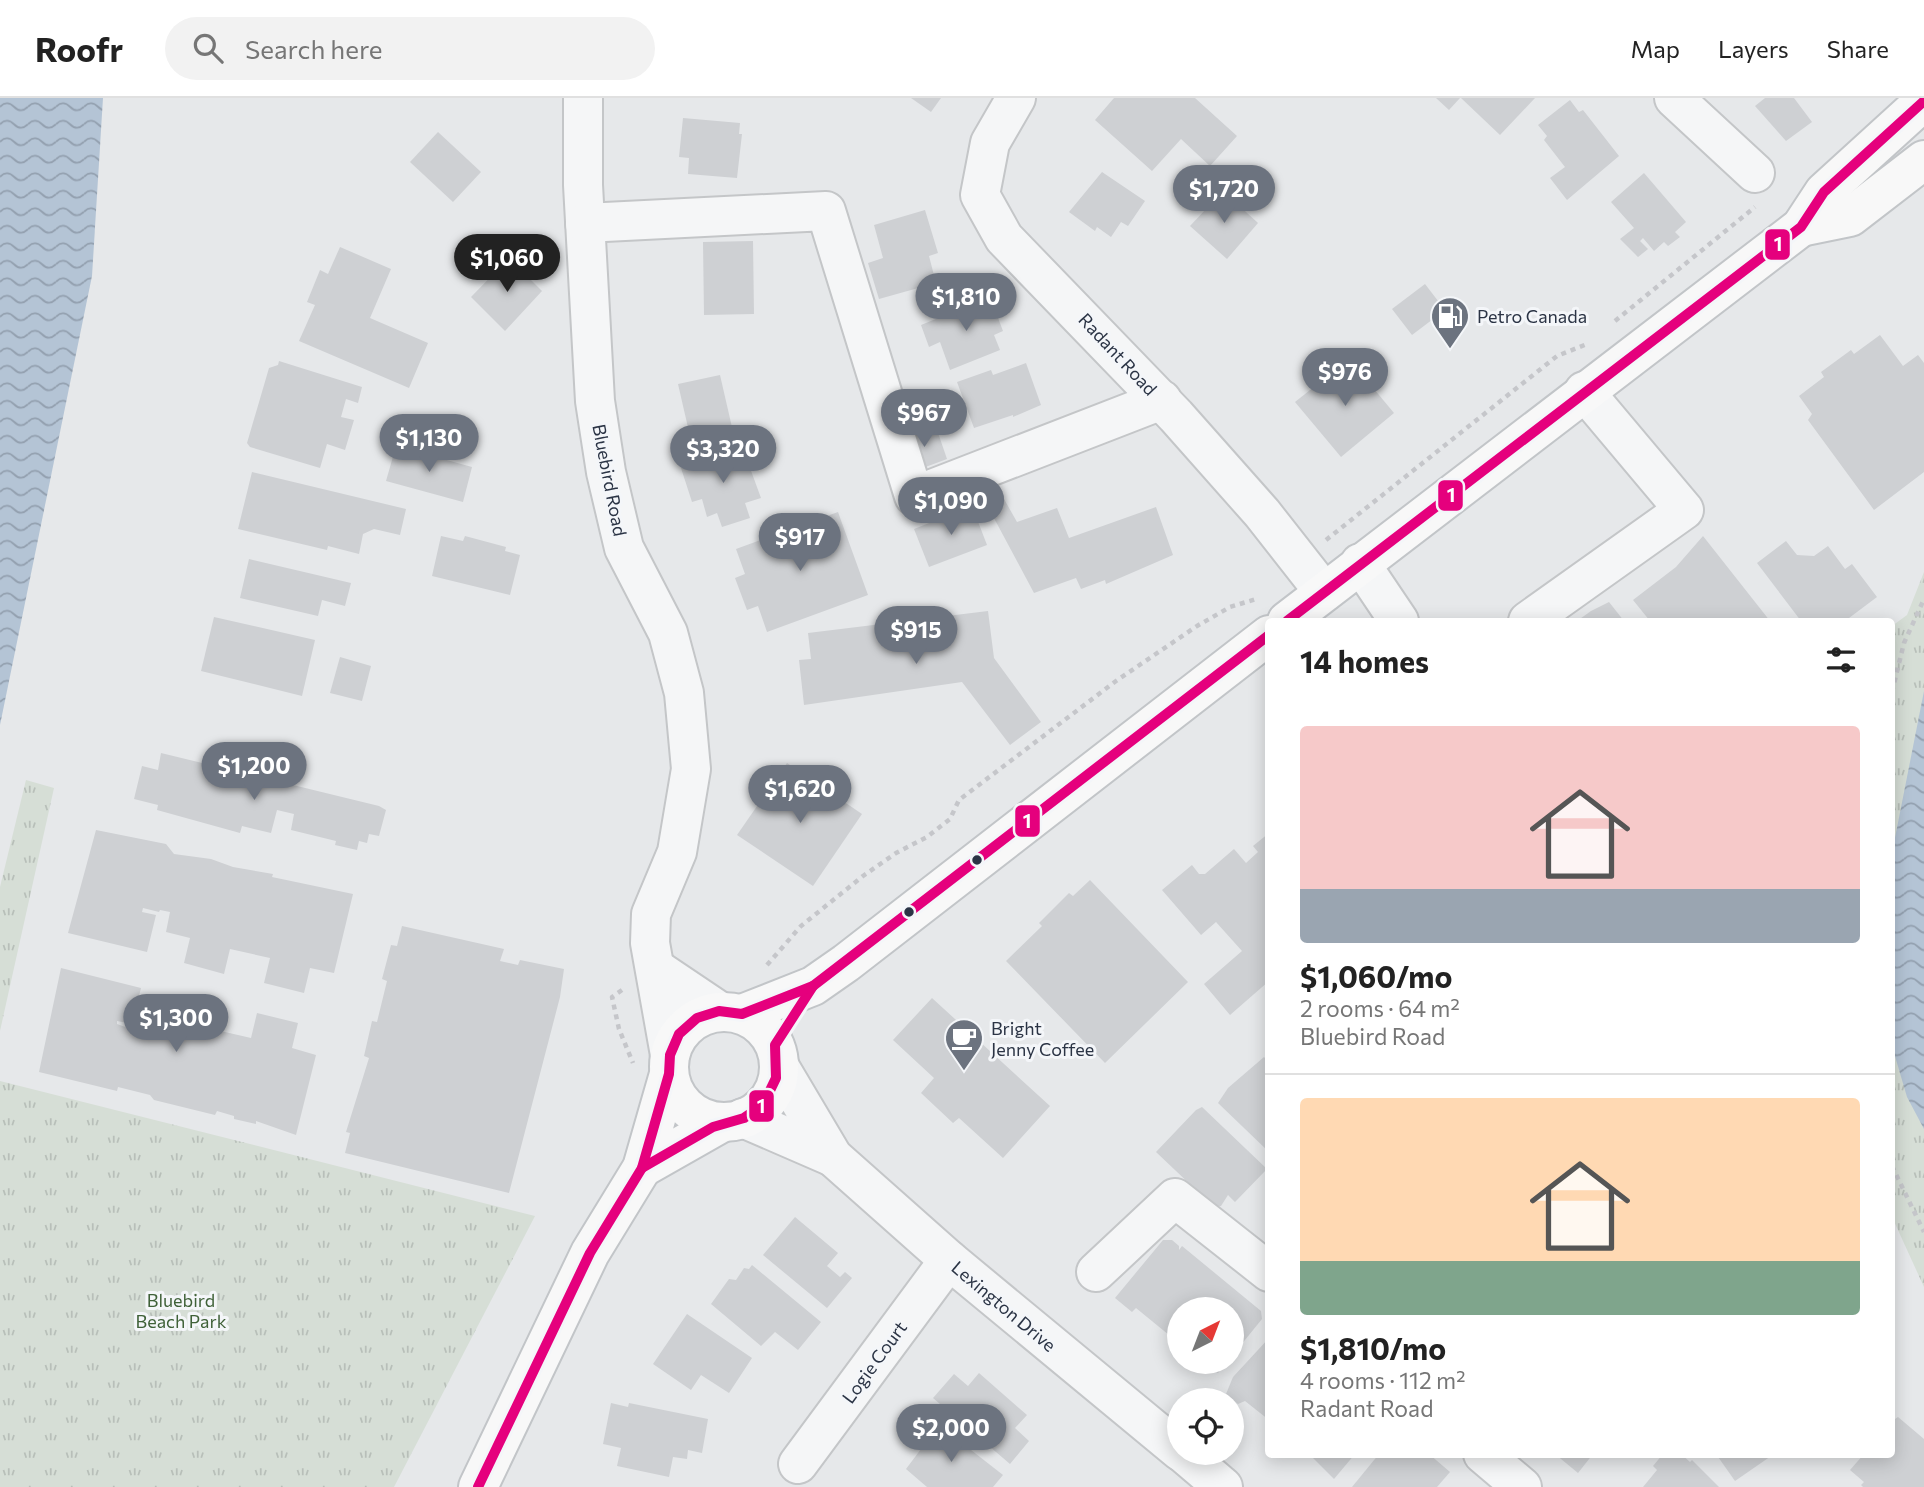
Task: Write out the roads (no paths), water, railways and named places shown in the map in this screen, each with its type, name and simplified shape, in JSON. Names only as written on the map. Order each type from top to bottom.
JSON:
[{"type":"main road","points":[[1291,618],[1801,227],[1825,192],[1924,100]]},
{"type":"main road","points":[[1801,227],[1850,217],[1924,160]]},
{"type":"main road","points":[[478,1487],[590,1253],[642,1168],[679,1034],[697,1018],[730,1013],[813,986],[1265,638]]},
{"type":"main road","points":[[642,1168],[762,1106],[775,1088],[777,1056],[813,986]]},
{"type":"main road","points":[[730,1013],[762,1027],[777,1056]]},
{"type":"main road","points":[[669,1065],[675,1093],[688,1108],[704,1118],[733,1120]]},
{"type":"street","name":"Bluebird Road","points":[[583,98],[585,223],[595,401],[606,472],[624,548],[668,633],[686,705],[691,769],[677,852],[651,914],[650,943],[669,1065]]},
{"type":"street","name":"Radant Road","points":[[1016,98],[990,143],[980,195],[1004,238],[1162,400],[1262,513],[1324,592]]},
{"type":"street","points":[[1674,98],[1755,173]]},
{"type":"street","points":[[585,223],[826,211],[914,496],[1162,400]]},
{"type":"street","points":[[1532,618],[1684,510],[1584,391]]},
{"type":"street","points":[[1360,564],[1397,618]]},
{"type":"street","points":[[655,968],[730,1013]]},
{"type":"street","name":"Lexington Drive","points":[[777,1056],[832,1157],[949,1260],[1167,1440]]},
{"type":"street","name":"Lexington Drive","points":[[733,1120],[832,1157]]},
{"type":"street","points":[[1096,1272],[1175,1198],[1261,1254]]},
{"type":"street","name":"Logie Court","points":[[798,1464],[949,1260]]},
{"type":"street","points":[[1488,1458],[1522,1487]]},
{"type":"street","name":"Lexington Drive","points":[[1197,1465],[1223,1487]]},
{"type":"water","points":[[0,98],[103,98],[92,276],[0,725]]},
{"type":"water","points":[[1924,691],[1924,1129],[1907,1097],[1895,1056],[1895,838]]},
{"type":"place","name":"Petro Canada","points":[[1450,350]]},
{"type":"place","name":"Bright Jenny Coffee","points":[[964,1072]]},
{"type":"park label","name":"Bluebird Beach Park","points":[[181,1310]]}]
